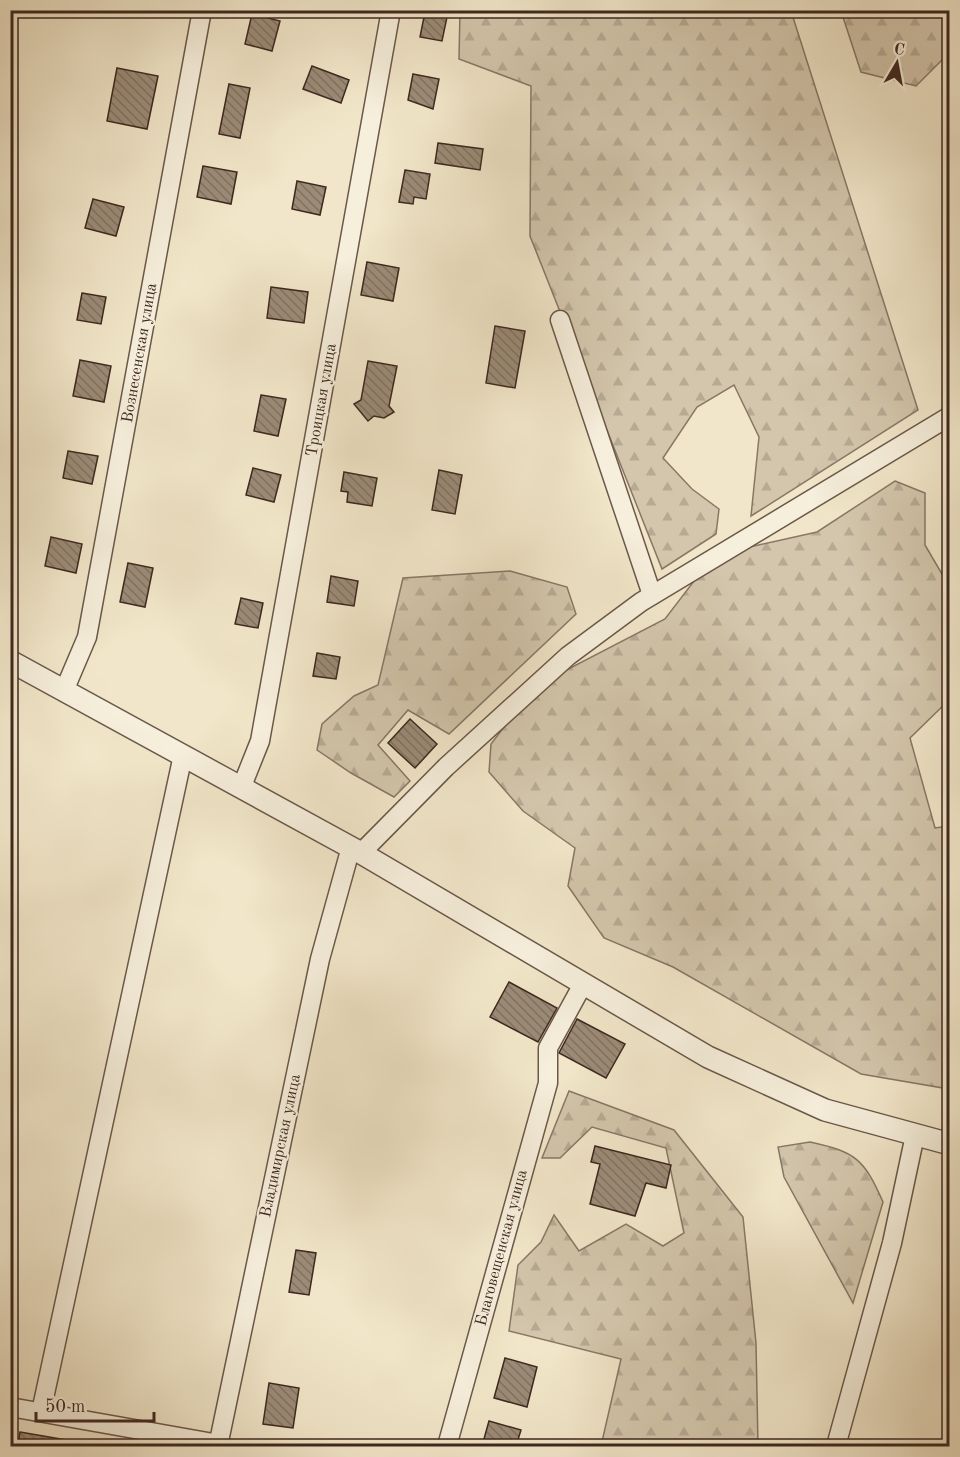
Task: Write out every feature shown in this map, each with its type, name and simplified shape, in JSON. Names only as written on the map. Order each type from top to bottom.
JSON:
[{"type":"street","name":"Вознесенская улица","points":[[64,691],[87,637],[202,10]]},
{"type":"street","name":"Троицкая улица","points":[[242,786],[262,729],[391,10]]},
{"type":"street","points":[[560,320],[652,595]]},
{"type":"street","points":[[356,850],[568,656],[652,595],[950,416]]},
{"type":"street","points":[[10,661],[356,850],[708,1057],[825,1110],[950,1144]]},
{"type":"street","points":[[40,1412],[183,755]]},
{"type":"street","name":"Владимирская улица","points":[[218,1445],[320,959],[356,850]]},
{"type":"street","name":"Благовещенская улица","points":[[447,1446],[548,1083],[548,1048],[583,984]]},
{"type":"street","points":[[836,1446],[892,1243],[915,1135]]},
{"type":"street","points":[[10,1407],[218,1445]]},
{"type":"green space","points":[[460,11],[791,11],[918,410],[751,516],[759,437],[734,385],[697,407],[663,458],[692,489],[719,509],[716,534],[662,569],[530,236],[531,86],[459,59]]},
{"type":"green space","points":[[841,11],[949,11],[949,53],[916,86],[861,72]]},
{"type":"green space","points":[[895,481],[925,493],[925,545],[949,586],[949,700],[910,738],[935,828],[949,826],[949,1089],[861,1074],[673,967],[604,938],[568,886],[575,848],[523,811],[489,772],[491,744],[513,715],[522,693],[665,619],[714,555],[817,532]]},
{"type":"green space","points":[[510,571],[567,587],[576,614],[449,734],[408,710],[378,745],[410,781],[394,797],[351,773],[317,750],[322,724],[354,696],[378,685],[403,578]]},
{"type":"green space","points":[[569,1091],[674,1130],[743,1217],[756,1343],[758,1446],[601,1446],[621,1359],[509,1331],[518,1265],[541,1242],[554,1215],[579,1251],[626,1224],[663,1246],[684,1233],[666,1148],[592,1127],[560,1158],[542,1158]]},
{"type":"green space","points":[[810,1142],[838,1150],[857,1160],[870,1176],[883,1202],[853,1303],[784,1177],[778,1147]]},
{"type":"building","points":[[425,12],[447,17],[442,41],[420,37]]},
{"type":"building","points":[[252,14],[280,21],[272,51],[245,44]]},
{"type":"building","points":[[312,66],[349,80],[341,103],[303,89]]},
{"type":"building","points":[[117,68],[158,76],[147,129],[107,121]]},
{"type":"building","points":[[413,74],[439,79],[433,109],[408,100]]},
{"type":"building","points":[[229,84],[250,88],[240,138],[219,134]]},
{"type":"building","points":[[438,143],[483,149],[480,170],[435,163]]},
{"type":"building","points":[[203,166],[237,172],[231,204],[197,197]]},
{"type":"building","points":[[405,170],[430,174],[426,199],[414,197],[413,204],[399,202]]},
{"type":"building","points":[[297,181],[326,187],[320,215],[292,209]]},
{"type":"building","points":[[93,199],[124,207],[116,236],[85,228]]},
{"type":"building","points":[[367,262],[399,268],[393,301],[361,295]]},
{"type":"building","points":[[271,287],[308,292],[304,323],[267,318]]},
{"type":"building","points":[[82,293],[106,297],[101,324],[77,320]]},
{"type":"building","points":[[495,326],[525,331],[515,388],[486,383]]},
{"type":"building","points":[[80,360],[111,366],[104,402],[73,396]]},
{"type":"building","points":[[368,361],[397,366],[389,406],[394,412],[384,418],[374,416],[368,421],[354,404],[361,400]]},
{"type":"building","points":[[261,395],[286,399],[278,436],[254,431]]},
{"type":"building","points":[[68,451],[98,456],[92,484],[63,478]]},
{"type":"building","points":[[253,468],[281,475],[274,502],[246,495]]},
{"type":"building","points":[[439,470],[462,475],[455,514],[432,510]]},
{"type":"building","points":[[344,472],[377,478],[372,506],[347,502],[348,492],[341,491]]},
{"type":"building","points":[[51,537],[82,544],[76,573],[45,566]]},
{"type":"building","points":[[128,563],[153,568],[145,607],[120,602]]},
{"type":"building","points":[[331,576],[358,581],[354,606],[327,602]]},
{"type":"building","points":[[241,598],[263,603],[258,628],[235,624]]},
{"type":"building","points":[[317,653],[340,657],[336,679],[313,676]]},
{"type":"building","points":[[410,719],[437,744],[415,768],[388,743]]},
{"type":"building","points":[[509,982],[557,1008],[538,1042],[490,1017]]},
{"type":"building","points":[[577,1019],[625,1044],[606,1078],[559,1053]]},
{"type":"building","points":[[595,1146],[671,1165],[666,1188],[646,1183],[635,1216],[590,1204],[600,1164],[591,1162]]},
{"type":"building","points":[[296,1250],[316,1253],[309,1295],[289,1292]]},
{"type":"building","points":[[505,1358],[537,1367],[527,1407],[494,1398]]},
{"type":"building","points":[[269,1383],[299,1388],[293,1428],[263,1424]]},
{"type":"building","points":[[489,1421],[521,1430],[516,1446],[482,1446]]},
{"type":"building","points":[[20,1432],[66,1440],[66,1446],[18,1446]]}]
